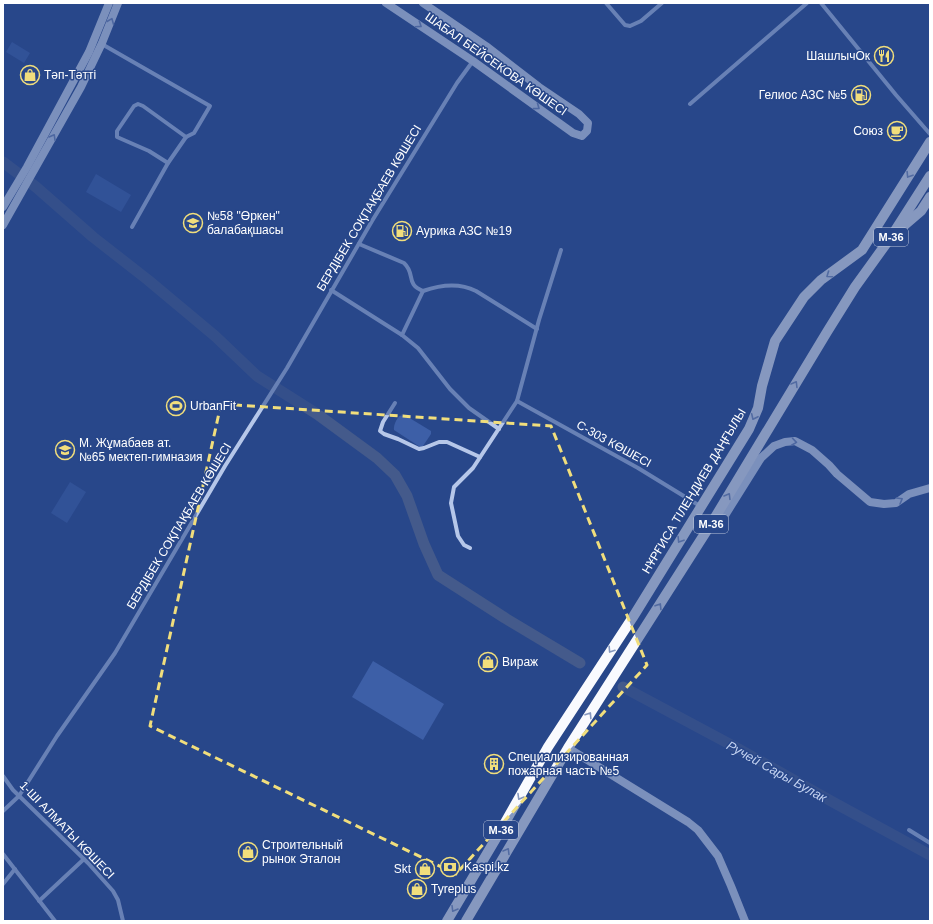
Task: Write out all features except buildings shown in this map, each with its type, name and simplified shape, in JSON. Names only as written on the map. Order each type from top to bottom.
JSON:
[{"type":"main road","points":[[30,169],[94,40],[108,3]]},
{"type":"main road","points":[[3,225],[17,192],[30,169],[81,87],[102,44],[118,3]]},
{"type":"main road","name":"ШАБАЛ БЕЙСЕКОВА КӨШЕСІ","points":[[386,3],[473,61],[573,133],[582,136],[585,134],[588,128],[588,123],[579,114],[539,87],[486,46],[423,3]]},
{"type":"main road","name":"НҰРҒИСА ТІЛЕНДИЕВ ДАҢҒЫЛЫ","points":[[553,739],[633,617],[748,429],[758,408],[762,386],[775,341],[804,297],[821,280],[862,250],[930,142]]},
{"type":"main road","name":"M-36","points":[[466,921],[568,748],[711,524],[823,338],[930,176]]},
{"type":"main road","points":[[3,207],[17,192]]},
{"type":"main road","points":[[891,237],[921,211],[930,197]]},
{"type":"main road","points":[[862,250],[876,259]]},
{"type":"main road","points":[[711,524],[724,517],[762,458],[774,446],[785,442],[795,441],[812,450],[870,502],[884,504],[896,503],[909,494],[930,488]]},
{"type":"main road","points":[[633,617],[646,626]]},
{"type":"main road","points":[[553,739],[688,822],[698,830],[718,856],[745,921]]},
{"type":"main road","name":"M-36","points":[[447,921],[553,739]]},
{"type":"street","points":[[606,3],[624,25],[630,26],[635,25],[662,3]]},
{"type":"street","points":[[690,104],[807,3]]},
{"type":"street","points":[[821,3],[930,134]]},
{"type":"street","points":[[94,40],[210,106],[194,132],[186,137],[168,163],[132,227]]},
{"type":"street","name":"БЕРДІБЕК СОҚПАҚБАЕВ КӨШЕСІ","points":[[3,811],[19,796],[57,736],[125,637],[225,466],[287,368],[331,290],[457,83],[473,61]]},
{"type":"street","points":[[168,163],[149,150],[117,137],[117,131],[134,106],[138,104],[143,106],[186,137]]},
{"type":"street","points":[[359,244],[404,263],[409,267],[413,285],[417,289],[423,291],[444,286],[466,286],[476,290],[537,328]]},
{"type":"street","points":[[470,548],[464,545],[458,536],[451,503],[454,488],[473,468],[517,401],[537,328],[561,250]]},
{"type":"street","points":[[331,290],[402,334],[418,348],[450,389],[469,408],[499,428]]},
{"type":"street","points":[[402,334],[423,291]]},
{"type":"street","name":"С-303 КӨШЕСІ","points":[[517,401],[638,468],[700,506]]},
{"type":"street","points":[[395,403],[382,422],[380,431],[384,434],[419,449],[439,442],[447,442],[480,457]]},
{"type":"street","name":"1-ШІ АЛМАТЫ КӨШЕСІ","points":[[3,776],[13,790],[84,859],[113,891],[118,900],[123,921]]},
{"type":"street","points":[[909,830],[930,843]]},
{"type":"street","points":[[3,854],[55,921]]},
{"type":"street","points":[[39,901],[84,859]]},
{"type":"street","points":[[3,884],[15,869]]},
{"type":"highlighted area","points":[[221,404],[551,426],[647,665],[456,874],[150,726]]},
{"type":"shaded area","points":[[12,42],[30,53],[24,63],[6,52]]},
{"type":"shaded area","points":[[96,174],[131,195],[121,212],[86,192]]},
{"type":"shaded area","points":[[403,414],[431,431],[431,434],[423,446],[420,447],[394,430],[396,420]]},
{"type":"shaded area","points":[[70,482],[86,492],[67,523],[51,513]]},
{"type":"shaded area","points":[[373,661],[444,704],[423,740],[352,697]]},
{"type":"waterway","points":[[3,162],[36,187],[93,237],[148,280],[215,336],[257,376],[317,414],[377,458],[395,475],[407,496],[424,544],[438,575],[505,618],[580,663]]},
{"type":"waterway","name":"Ручей Сары Булак","points":[[623,687],[737,748],[930,855]]},
{"type":"place","name":"ШашлычОк","points":[[884,56]]},
{"type":"place","name":"Тәп-Тәтті","points":[[30,75]]},
{"type":"place","name":"Гелиос АЗС №5","points":[[861,95]]},
{"type":"place","name":"Союз","points":[[897,131]]},
{"type":"place","name":"№58 \"Өркен\" балабақшасы","points":[[193,223]]},
{"type":"place","name":"Аурика АЗС №19","points":[[402,231]]},
{"type":"place","name":"UrbanFit","points":[[176,406]]},
{"type":"place","name":"М. Жұмабаев ат. №65 мектеп-гимназия","points":[[65,450]]},
{"type":"place","name":"Вираж","points":[[488,662]]},
{"type":"place","name":"Специализированная пожарная часть №5","points":[[494,764]]},
{"type":"place","name":"Строительный рынок Эталон","points":[[248,852]]},
{"type":"place","name":"Kaspi.kz","points":[[450,867]]},
{"type":"place","name":"Skt","points":[[425,869]]},
{"type":"place","name":"Tyreplus","points":[[417,889]]}]
